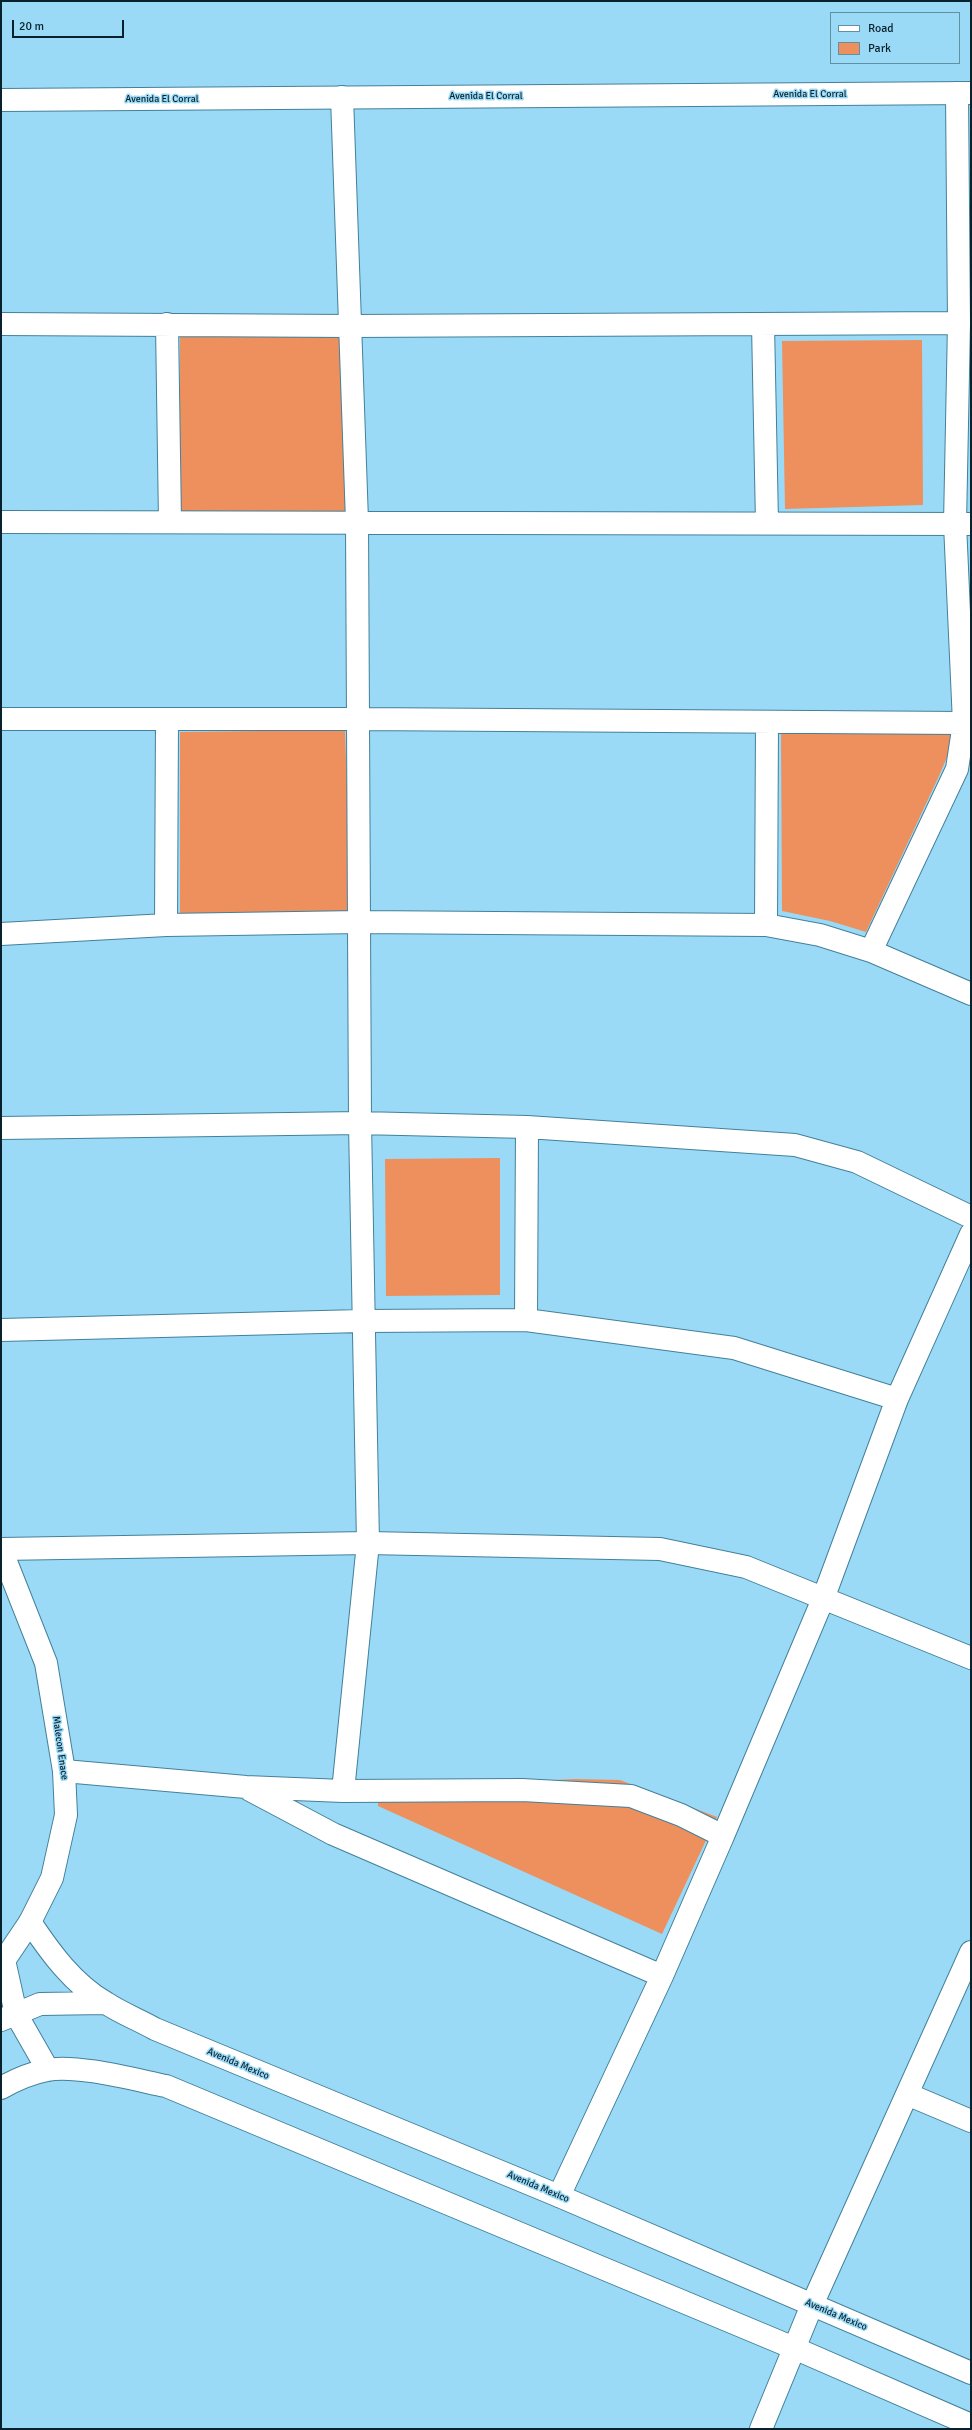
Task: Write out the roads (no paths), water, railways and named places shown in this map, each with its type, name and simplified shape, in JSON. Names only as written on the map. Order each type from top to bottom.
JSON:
[{"type":"street","name":"Avenida El Corral","points":[[1,100],[964,93]]},
{"type":"street","points":[[871,951],[957,769],[964,723],[963,524],[959,323],[964,93]]},
{"type":"street","points":[[342,97],[357,521],[362,1321],[368,1543],[343,1791]]},
{"type":"street","points":[[1,324],[350,326],[959,323]]},
{"type":"street","points":[[167,324],[170,522]]},
{"type":"street","points":[[763,324],[767,523]]},
{"type":"street","points":[[1,522],[357,521],[963,524]]},
{"type":"street","points":[[1,719],[358,719],[964,723]]},
{"type":"street","points":[[166,925],[167,719]]},
{"type":"street","points":[[766,925],[767,722]]},
{"type":"street","points":[[1,934],[166,925],[360,922],[766,925],[820,935],[871,951],[971,994]]},
{"type":"street","points":[[1,1128],[360,1123],[527,1127],[795,1145],[858,1162],[971,1216]]},
{"type":"street","points":[[526,1320],[527,1127]]},
{"type":"street","points":[[559,2196],[662,1976],[723,1836],[823,1599],[897,1400],[971,1234]]},
{"type":"street","points":[[1,1330],[362,1321],[526,1320],[734,1348],[897,1400]]},
{"type":"street","points":[[1,1549],[368,1543],[660,1549],[746,1567],[971,1658]]},
{"type":"street","name":"Malecon Enace","points":[[1,1549],[46,1663],[64,1772],[66,1815],[52,1878],[30,1922],[2,1963]]},
{"type":"street","points":[[64,1772],[246,1788],[343,1791],[522,1790],[631,1796],[682,1815],[723,1836]]},
{"type":"street","points":[[246,1788],[333,1834],[662,1976]]},
{"type":"street","points":[[30,1922],[59,1962],[72,1976],[104,2003]]},
{"type":"street","points":[[761,2429],[812,2305],[971,1952]]},
{"type":"street","points":[[2,1963],[8,2017],[48,2070]]},
{"type":"street","points":[[8,2017],[40,2004],[104,2003]]},
{"type":"street","name":"Avenida Mexico","points":[[104,2003],[155,2029],[559,2196],[971,2373]]},
{"type":"street","points":[[1,2088],[12,2081],[48,2070],[88,2071],[166,2086],[794,2348],[971,2425]]},
{"type":"street","points":[[907,2094],[971,2121]]}]
